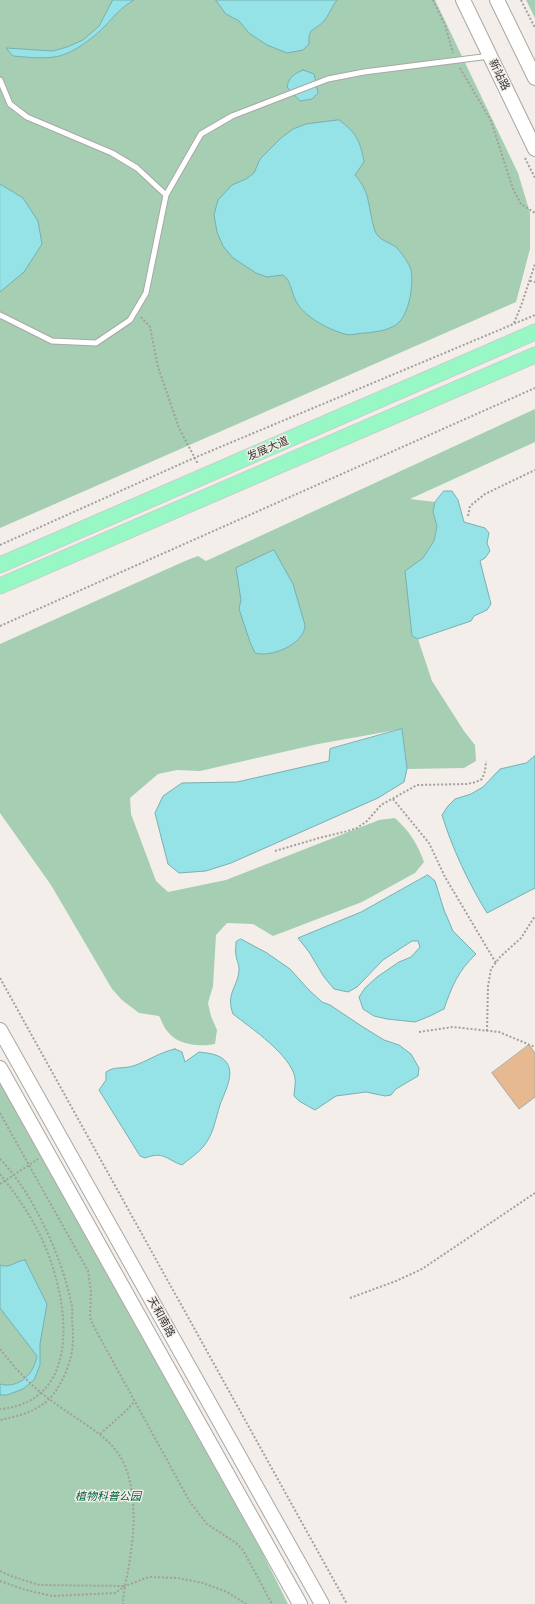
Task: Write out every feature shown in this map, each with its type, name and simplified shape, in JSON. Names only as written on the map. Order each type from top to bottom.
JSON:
[{"type":"main road","name":"发展大道","points":[[0,565],[535,332]]},
{"type":"main road","name":"发展大道","points":[[0,586],[535,355]]},
{"type":"street","name":"新站路","points":[[463,0],[535,149]]},
{"type":"street","points":[[496,0],[535,78]]},
{"type":"street","points":[[485,354],[535,324]]},
{"type":"street","points":[[493,373],[535,361]]},
{"type":"street","name":"天和南路","points":[[0,1030],[322,1604]]},
{"type":"street","name":"天和南路","points":[[0,1068],[300,1604]]},
{"type":"lane","points":[[3,316],[52,341],[96,343],[130,320],[146,293],[166,195],[201,134],[232,116],[328,79],[364,72],[490,56]]},
{"type":"lane","points":[[0,80],[10,104],[27,117],[112,153],[137,168],[166,195]]},
{"type":"path","points":[[433,0],[445,25],[456,60],[491,120],[513,188],[521,204],[535,213]]},
{"type":"path","points":[[521,0],[535,28]]},
{"type":"path","points":[[514,324],[535,264]]},
{"type":"path","points":[[530,281],[535,282]]},
{"type":"path","points":[[136,310],[150,327],[158,367],[179,428],[205,476]]},
{"type":"path","points":[[0,545],[194,458],[535,315]]},
{"type":"path","points":[[0,626],[535,388]]},
{"type":"path","points":[[468,516],[470,506],[485,494],[535,470]]},
{"type":"path","points":[[275,851],[357,828],[367,821],[381,805],[417,784],[467,784],[476,782],[482,779],[486,761]]},
{"type":"path","points":[[393,799],[429,843],[444,877],[496,963]]},
{"type":"path","points":[[487,1031],[488,986],[491,969],[500,957],[520,938],[535,916]]},
{"type":"path","points":[[0,978],[347,1604]]},
{"type":"path","points":[[419,1032],[452,1027],[498,1032],[535,1048]]},
{"type":"path","points":[[0,1113],[88,1271],[91,1292],[90,1317],[190,1502],[207,1524],[236,1543],[242,1550],[272,1604]]},
{"type":"path","points":[[0,1184],[48,1153]]},
{"type":"path","points":[[0,1159],[22,1188],[46,1230],[72,1303],[73,1343],[68,1367],[58,1389],[49,1399],[42,1405],[25,1414],[0,1420]]},
{"type":"path","points":[[0,1174],[27,1210],[40,1236],[50,1259],[59,1291],[63,1316],[63,1344],[60,1362],[56,1373],[42,1393],[28,1402],[14,1408],[0,1409]]},
{"type":"path","points":[[350,1298],[396,1281],[422,1269],[535,1193]]},
{"type":"path","points":[[0,1349],[21,1375],[49,1399],[100,1434],[114,1448],[121,1458],[130,1478],[134,1526],[123,1604]]},
{"type":"path","points":[[100,1434],[135,1401]]},
{"type":"path","points":[[0,1571],[39,1585],[125,1586]]},
{"type":"path","points":[[0,1581],[26,1590],[52,1596],[115,1593],[125,1586],[149,1577],[178,1578],[203,1583],[227,1592],[246,1604]]},
{"type":"green space","points":[[0,0],[435,0],[518,173],[530,213],[530,249],[516,302],[0,528]]},
{"type":"green space","points":[[526,0],[535,0],[535,18]]},
{"type":"green space","points":[[535,409],[535,442],[410,499],[435,502],[433,512],[437,526],[434,541],[423,558],[412,636],[418,639],[432,681],[464,731],[475,745],[476,761],[464,768],[407,769],[402,729],[318,744],[200,771],[177,770],[158,774],[130,798],[131,814],[156,881],[168,892],[226,880],[379,820],[395,818],[412,838],[419,849],[424,862],[415,873],[362,902],[273,936],[253,924],[227,923],[216,935],[213,986],[208,1003],[211,1016],[217,1030],[215,1044],[196,1045],[177,1040],[164,1026],[159,1016],[139,1013],[122,1000],[112,989],[51,885],[0,813],[0,644],[185,561],[198,556],[206,561]]},
{"type":"green space","name":"植物科普公园","points":[[0,1084],[262,1552],[288,1604],[0,1604]]},
{"type":"water","points":[[113,0],[134,0],[81,46],[61,56],[39,58],[13,56],[6,48],[53,51],[83,40],[99,26]]},
{"type":"water","points":[[216,0],[337,0],[325,20],[312,30],[309,44],[303,50],[287,53],[267,45],[249,33],[239,21],[226,14]]},
{"type":"water","points":[[303,70],[314,74],[318,93],[312,99],[300,101],[287,87],[292,76]]},
{"type":"water","points":[[339,120],[354,133],[361,148],[364,162],[355,175],[360,181],[367,195],[376,234],[381,239],[396,247],[407,261],[412,277],[409,302],[403,318],[398,323],[392,327],[382,330],[352,335],[347,335],[317,322],[304,312],[294,298],[288,280],[283,275],[267,277],[256,273],[233,258],[223,246],[217,232],[214,215],[218,200],[232,185],[246,179],[254,173],[260,159],[281,138],[293,129],[306,124]]},
{"type":"water","points":[[0,184],[23,198],[38,221],[42,244],[24,272],[0,292]]},
{"type":"water","points":[[444,491],[452,491],[458,500],[464,522],[485,528],[489,533],[487,543],[490,551],[485,558],[480,561],[491,604],[487,610],[474,616],[471,621],[418,639],[412,636],[405,571],[423,558],[434,541],[437,526],[433,512],[435,502]]},
{"type":"water","points":[[274,550],[293,584],[305,625],[304,632],[293,644],[286,648],[270,653],[255,653],[239,609],[241,600],[236,568]]},
{"type":"water","points":[[402,729],[407,769],[404,782],[378,798],[231,863],[206,871],[179,873],[168,864],[155,813],[163,796],[182,783],[237,782],[329,761],[330,749]]},
{"type":"water","points":[[535,756],[535,888],[487,913],[462,866],[442,815],[455,799],[471,794],[483,787],[500,769],[526,763]]},
{"type":"water","points":[[428,875],[435,881],[444,910],[453,931],[476,954],[456,979],[444,1009],[415,1022],[374,1016],[363,1009],[359,997],[365,988],[377,977],[399,962],[411,957],[420,947],[418,941],[412,941],[383,960],[357,987],[348,992],[334,989],[324,977],[309,952],[298,938],[361,912]]},
{"type":"water","points":[[241,939],[267,953],[290,969],[322,1002],[330,1005],[384,1040],[399,1045],[411,1054],[419,1068],[418,1076],[396,1089],[391,1095],[385,1096],[366,1092],[336,1096],[315,1110],[299,1101],[294,1096],[295,1078],[292,1069],[286,1060],[259,1034],[233,1014],[231,995],[237,980],[239,968],[236,953],[236,942]]},
{"type":"water","points":[[175,1049],[182,1052],[185,1062],[199,1052],[218,1056],[227,1063],[230,1073],[228,1084],[210,1137],[201,1150],[182,1165],[161,1156],[156,1155],[145,1158],[140,1156],[99,1090],[106,1080],[106,1072],[109,1070],[133,1066],[164,1052]]},
{"type":"water","points":[[25,1260],[47,1304],[40,1344],[40,1365],[34,1380],[23,1389],[7,1395],[0,1395],[0,1384],[13,1384],[24,1379],[33,1369],[37,1356],[0,1308],[0,1265],[7,1266]]},
{"type":"building","points":[[529,1045],[535,1053],[535,1097],[519,1109],[492,1073]]}]
